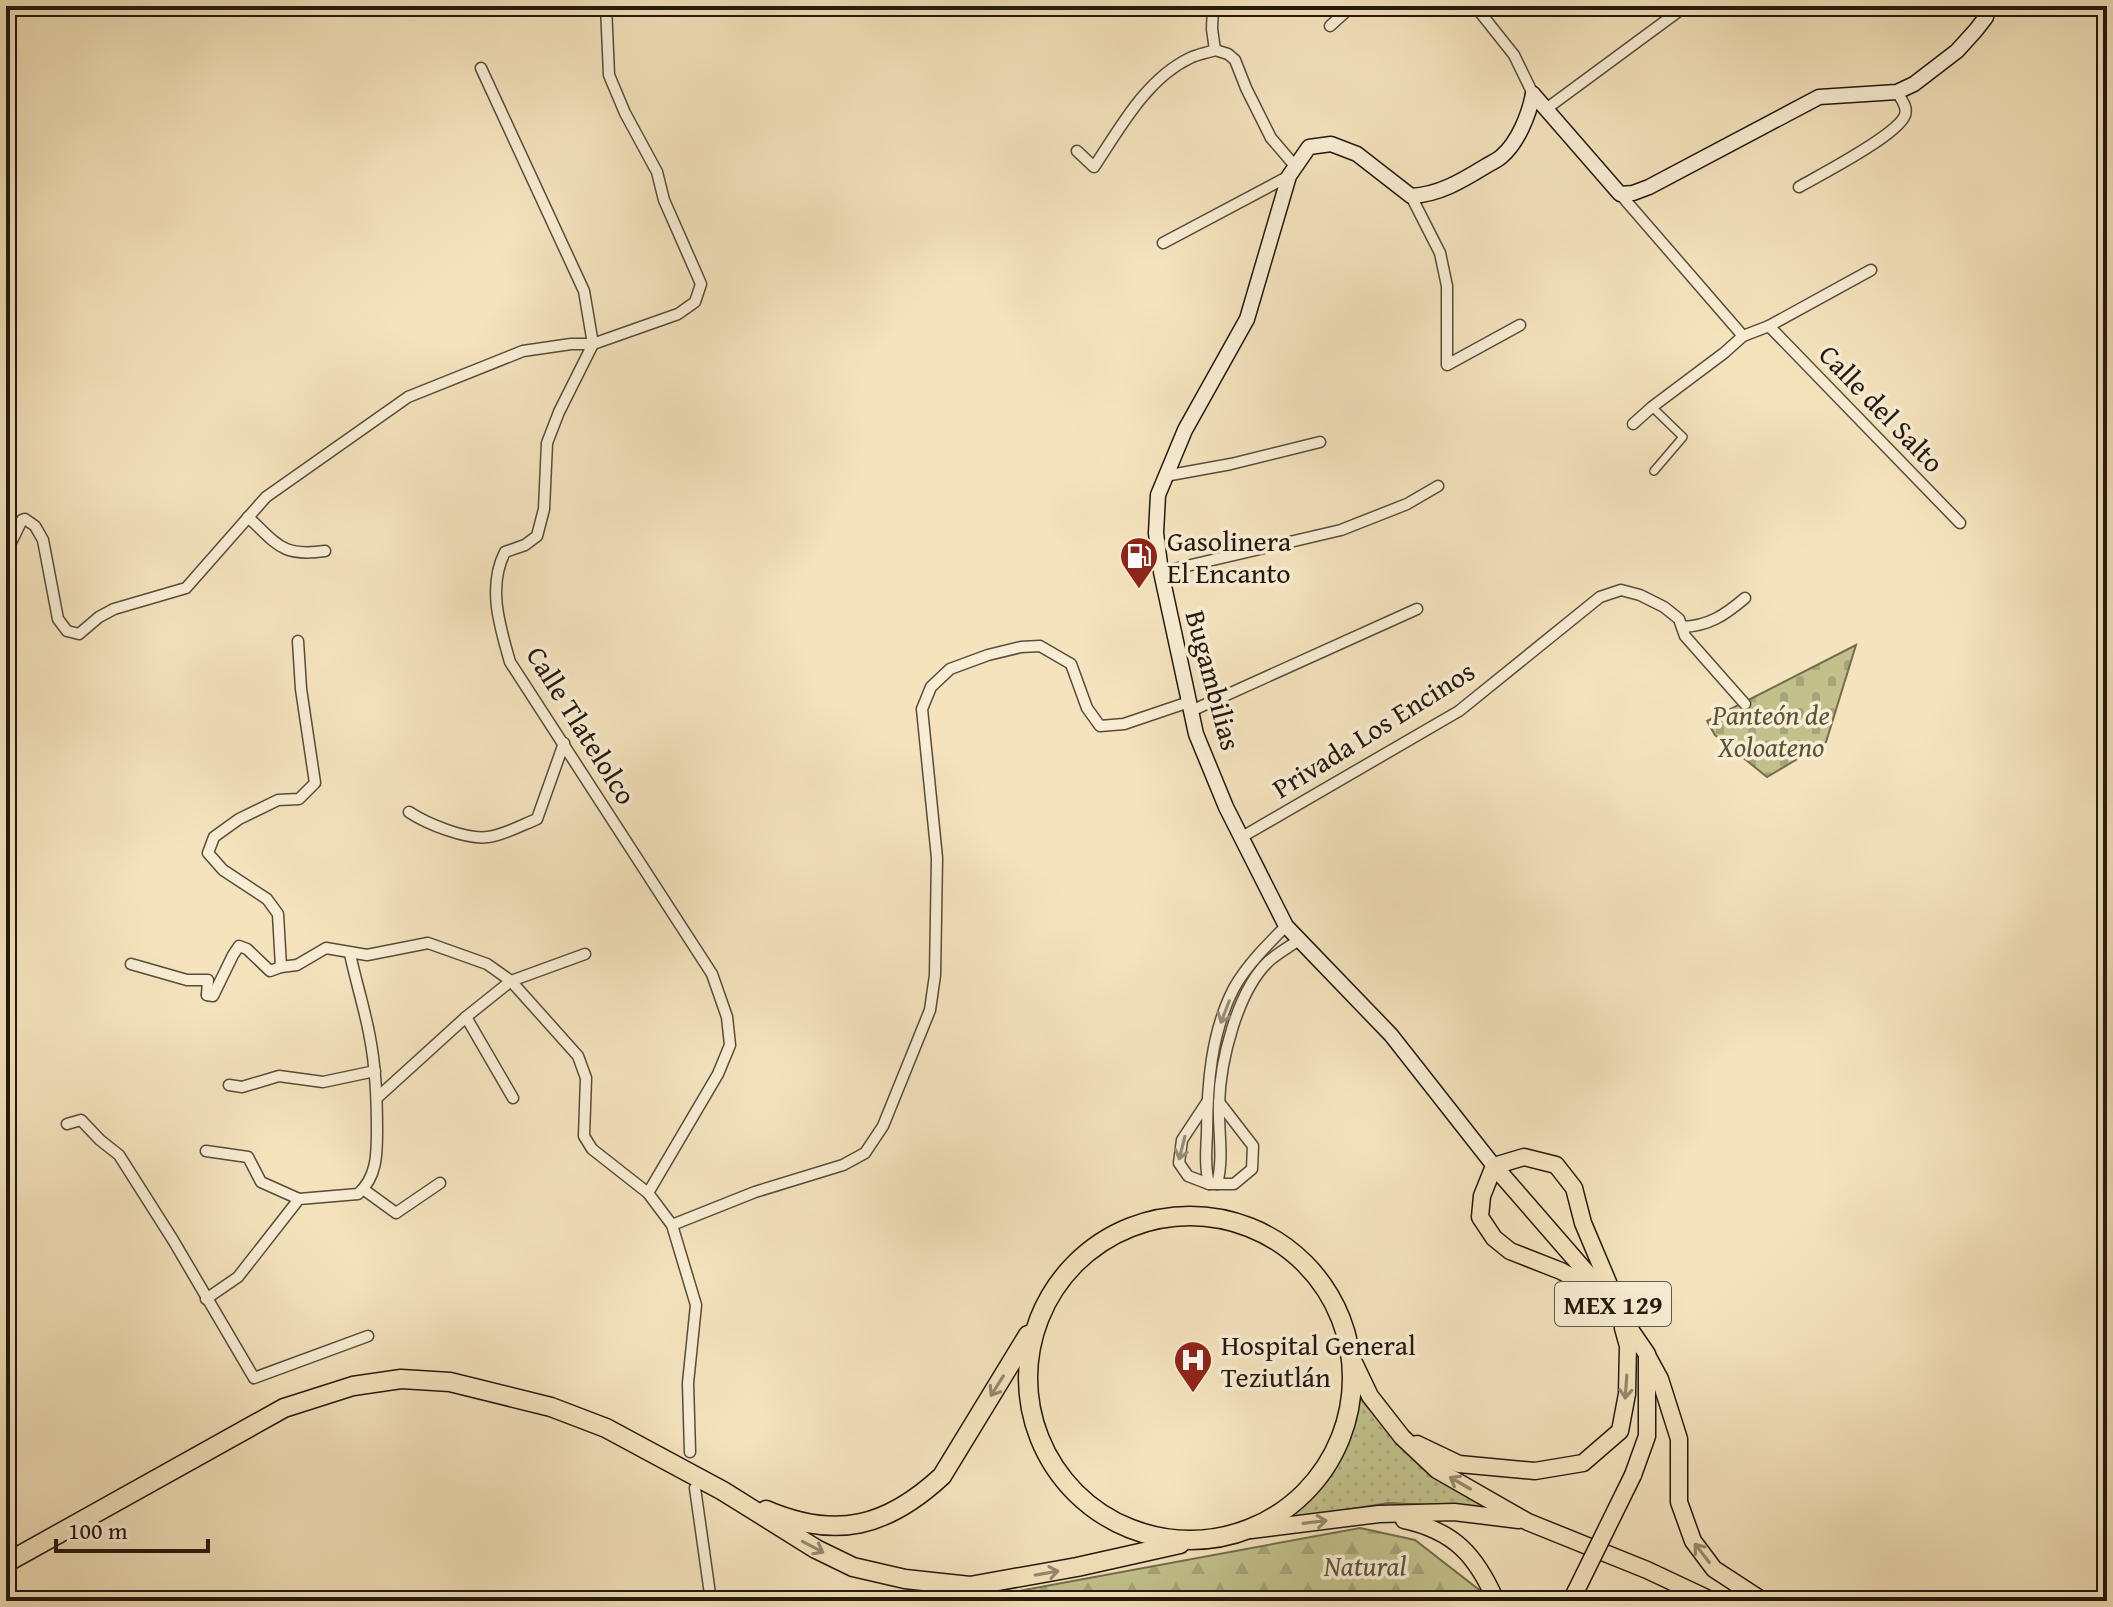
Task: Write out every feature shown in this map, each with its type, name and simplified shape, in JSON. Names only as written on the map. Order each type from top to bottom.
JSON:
[{"type":"highway","points":[[6,1563],[284,1408],[353,1386],[401,1379],[450,1382],[551,1407],[606,1428],[723,1491],[797,1538],[853,1567],[905,1579],[970,1586],[1221,1538],[1251,1530],[1275,1518],[1321,1473],[1347,1416],[1352,1377],[1344,1328],[1327,1292],[1303,1261],[1265,1233],[1229,1220],[1191,1216],[1144,1222],[1102,1241],[1058,1282],[942,1476],[922,1494],[881,1519],[823,1526],[777,1515],[723,1491]]},
{"type":"highway","points":[[1038,1320],[1029,1347],[1028,1368],[1030,1392],[1047,1450],[1063,1475],[1100,1511],[1136,1530],[1180,1544]]},
{"type":"main road","points":[[1533,94],[1620,194],[1633,193],[1819,97],[1897,92],[1914,84],[1957,51],[1986,17],[1988,6]]},
{"type":"main road","points":[[1411,196],[1423,196],[1457,183],[1503,155],[1523,127],[1533,94]]},
{"type":"main road","name":"Bugambilias","points":[[1411,196],[1357,154],[1331,144],[1309,147],[1292,171],[1247,319],[1185,430],[1165,476],[1158,495],[1156,533],[1161,572],[1196,734],[1226,807],[1286,926],[1391,1035],[1494,1166]]},
{"type":"main road","points":[[1524,1157],[1556,1165],[1574,1188],[1583,1223],[1610,1287],[1607,1296],[1561,1271],[1510,1251],[1494,1238],[1480,1217],[1482,1196],[1494,1166],[1524,1157]]},
{"type":"main road","name":"MEX 129","points":[[1494,1166],[1607,1296],[1647,1354],[1647,1436],[1633,1475],[1571,1601]]},
{"type":"main road","points":[[1402,1437],[1459,1464],[1535,1471],[1583,1463],[1620,1431],[1627,1394],[1628,1346],[1618,1311]]},
{"type":"main road","points":[[1349,1352],[1370,1396],[1402,1437],[1437,1470],[1528,1522],[1647,1570],[1713,1601]]},
{"type":"main road","points":[[1647,1354],[1660,1379],[1679,1439],[1679,1502],[1693,1541],[1714,1569],[1763,1601]]},
{"type":"main road","points":[[1251,1530],[1379,1514],[1454,1512],[1528,1522]]},
{"type":"main road","points":[[1379,1514],[1425,1524],[1462,1546],[1481,1570],[1496,1601]]},
{"type":"street","points":[[6,553],[22,520],[35,526],[43,540],[58,619],[67,631],[79,634],[114,609],[186,588],[266,497],[408,397],[523,351],[593,344],[678,314],[695,302],[701,284],[664,200],[657,172],[625,113],[609,75],[606,6]]},
{"type":"street","points":[[1213,6],[1215,50]]},
{"type":"street","points":[[1330,26],[1352,6]]},
{"type":"street","points":[[1475,6],[1514,55],[1533,94]]},
{"type":"street","points":[[1546,109],[1679,11]]},
{"type":"street","points":[[1077,151],[1094,167],[1136,103],[1167,73],[1190,58],[1215,50],[1235,60],[1271,138],[1292,171],[1163,243]]},
{"type":"street","points":[[481,68],[584,291],[593,344]]},
{"type":"street","points":[[1799,187],[1889,133],[1905,116],[1906,107],[1897,92]]},
{"type":"street","points":[[1620,194],[1743,336]]},
{"type":"street","points":[[1411,196],[1440,253],[1447,286],[1447,365],[1520,325]]},
{"type":"street","points":[[1633,424],[1743,336],[1769,326],[1871,270]]},
{"type":"street","name":"Calle del Salto","points":[[1769,326],[1960,523]]},
{"type":"street","name":"Calle Tlatelolco","points":[[593,344],[547,443],[544,509],[537,536],[525,545],[505,552],[498,567],[496,613],[510,662],[712,974],[727,1017],[730,1045],[718,1074],[648,1193]]},
{"type":"street","points":[[1652,407],[1683,437],[1654,471]]},
{"type":"street","points":[[1165,476],[1231,464],[1320,442]]},
{"type":"street","points":[[1161,572],[1341,530],[1407,504],[1438,486]]},
{"type":"street","points":[[248,517],[282,549],[303,554],[325,551]]},
{"type":"street","name":"Privada Los Encinos","points":[[1242,837],[1459,711],[1600,597],[1621,590],[1640,595],[1664,607],[1679,619],[1682,627]]},
{"type":"street","points":[[1745,598],[1724,616],[1682,627],[1685,636],[1745,704]]},
{"type":"street","points":[[672,1225],[755,1192],[843,1165],[865,1153],[883,1126],[930,1010],[935,975],[937,858],[922,709],[931,687],[950,669],[988,655],[1040,646],[1071,664],[1087,708],[1100,726],[1124,724],[1190,707],[1417,609]]},
{"type":"street","points":[[281,967],[278,914],[267,899],[223,870],[208,853],[214,837],[239,819],[278,800],[299,799],[315,783],[301,689],[298,641]]},
{"type":"street","points":[[409,812],[436,827],[488,837],[537,819],[564,743]]},
{"type":"street","points":[[1213,1184],[1206,1173],[1207,1102],[1220,1024],[1234,989],[1258,954],[1286,926]]},
{"type":"street","points":[[1213,1184],[1221,1171],[1219,1102],[1232,1028],[1245,995],[1268,962],[1299,940]]},
{"type":"street","points":[[131,964],[187,980],[208,980],[207,995],[213,996],[239,946],[247,949],[270,971],[297,965],[326,948],[367,955],[428,943],[487,964],[511,981],[578,1056],[586,1078],[584,1136],[592,1149],[648,1193],[672,1225],[696,1305],[688,1383],[690,1452]]},
{"type":"street","points":[[206,1151],[248,1157],[261,1182],[299,1199],[358,1194],[363,1189],[376,1164],[378,1097],[370,1038],[350,954]]},
{"type":"street","points":[[378,1097],[466,1017],[511,981],[585,954]]},
{"type":"street","points":[[466,1017],[513,1098]]},
{"type":"street","points":[[229,1085],[242,1087],[279,1076],[323,1082],[375,1071]]},
{"type":"street","points":[[1207,1102],[1182,1140],[1179,1163],[1188,1176],[1213,1184],[1234,1184],[1252,1169],[1253,1146],[1219,1102]]},
{"type":"street","points":[[67,1124],[81,1120],[119,1155],[254,1378],[368,1336]]},
{"type":"street","points":[[363,1189],[396,1213],[440,1183]]},
{"type":"street","points":[[206,1299],[238,1277],[299,1199]]},
{"type":"street","points":[[695,1488],[711,1601]]},
{"type":"green space","name":"Panteón de Xoloateno","points":[[1856,645],[1826,742],[1767,777],[1715,735],[1707,721]]},
{"type":"green space","points":[[1355,1392],[1408,1454],[1484,1507],[1388,1503],[1285,1520],[1323,1478],[1349,1424]]},
{"type":"green space","name":"Natural","points":[[1360,1528],[1415,1540],[1487,1596],[1486,1601],[986,1601],[991,1596]]},
{"type":"place","name":"Gasolinera El Encanto","points":[[1139,590]]},
{"type":"place","name":"Hospital General Teziutlán","points":[[1193,1394]]}]
